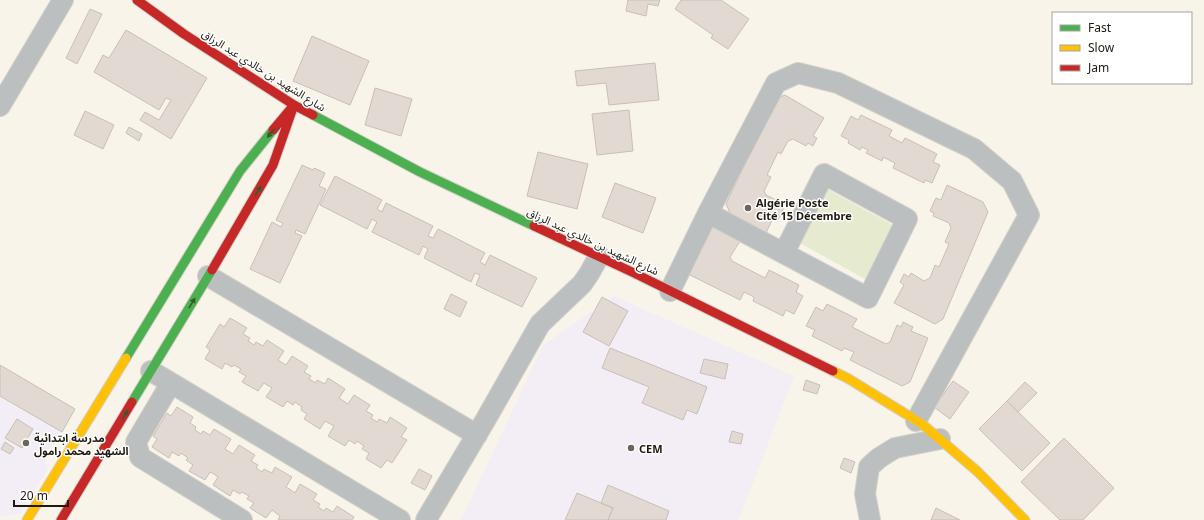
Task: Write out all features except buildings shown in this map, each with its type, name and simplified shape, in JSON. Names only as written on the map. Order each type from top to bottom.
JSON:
[{"type":"main road","name":"شارع الشهيد بن خالدي عبد الرزاق","points":[[137,0],[184,34],[294,105],[420,172],[599,256],[849,379],[916,421],[940,439],[978,472],[1025,520]]},
{"type":"main road","points":[[61,520],[208,276],[273,164],[294,105]]},
{"type":"main road","points":[[27,520],[240,171],[294,105]]},
{"type":"street","points":[[0,106],[63,0]]},
{"type":"street","points":[[670,291],[708,213],[776,83],[798,73],[838,83],[974,149],[1012,181],[1029,215],[916,421]]},
{"type":"street","points":[[708,213],[868,298],[907,219],[824,174],[784,253]]},
{"type":"street","points":[[426,520],[477,435],[540,324],[582,284],[599,256]]},
{"type":"street","points":[[208,276],[477,435]]},
{"type":"street","points":[[151,371],[378,514],[400,520]]},
{"type":"street","points":[[172,383],[136,442],[140,457],[242,520]]},
{"type":"street","points":[[870,520],[865,494],[868,467],[895,448],[940,439]]},
{"type":"shaded area","name":"CEM","points":[[614,296],[794,376],[739,520],[461,520],[543,345]]},
{"type":"shaded area","name":"مدرسة ابتدائية الشهيد محمد رامول","points":[[0,365],[75,409],[62,432],[44,454],[48,469],[20,514],[0,517]]},
{"type":"green space","points":[[827,189],[896,227],[867,280],[798,242]]},
{"type":"traffic: fast","points":[[313,115],[420,172],[534,226]]},
{"type":"traffic: fast","points":[[126,358],[240,171],[273,130]]},
{"type":"traffic: fast","points":[[132,402],[212,270]]},
{"type":"traffic: slow","points":[[27,520],[126,358]]},
{"type":"traffic: slow","points":[[833,371],[849,379],[922,424],[978,472],[1025,520]]},
{"type":"traffic: jam","points":[[137,0],[184,34],[294,105],[313,115]]},
{"type":"traffic: jam","points":[[212,270],[273,165],[294,105],[273,130]]},
{"type":"traffic: jam","points":[[534,226],[632,272],[833,371]]},
{"type":"traffic: jam","points":[[61,520],[132,402]]},
{"type":"place","name":"Algérie Poste Cité 15 Décembre","points":[[748,208]]},
{"type":"place","name":"مدرسة ابتدائية الشهيد محمد رامول","points":[[26,443]]},
{"type":"place","name":"CEM","points":[[631,448]]}]
